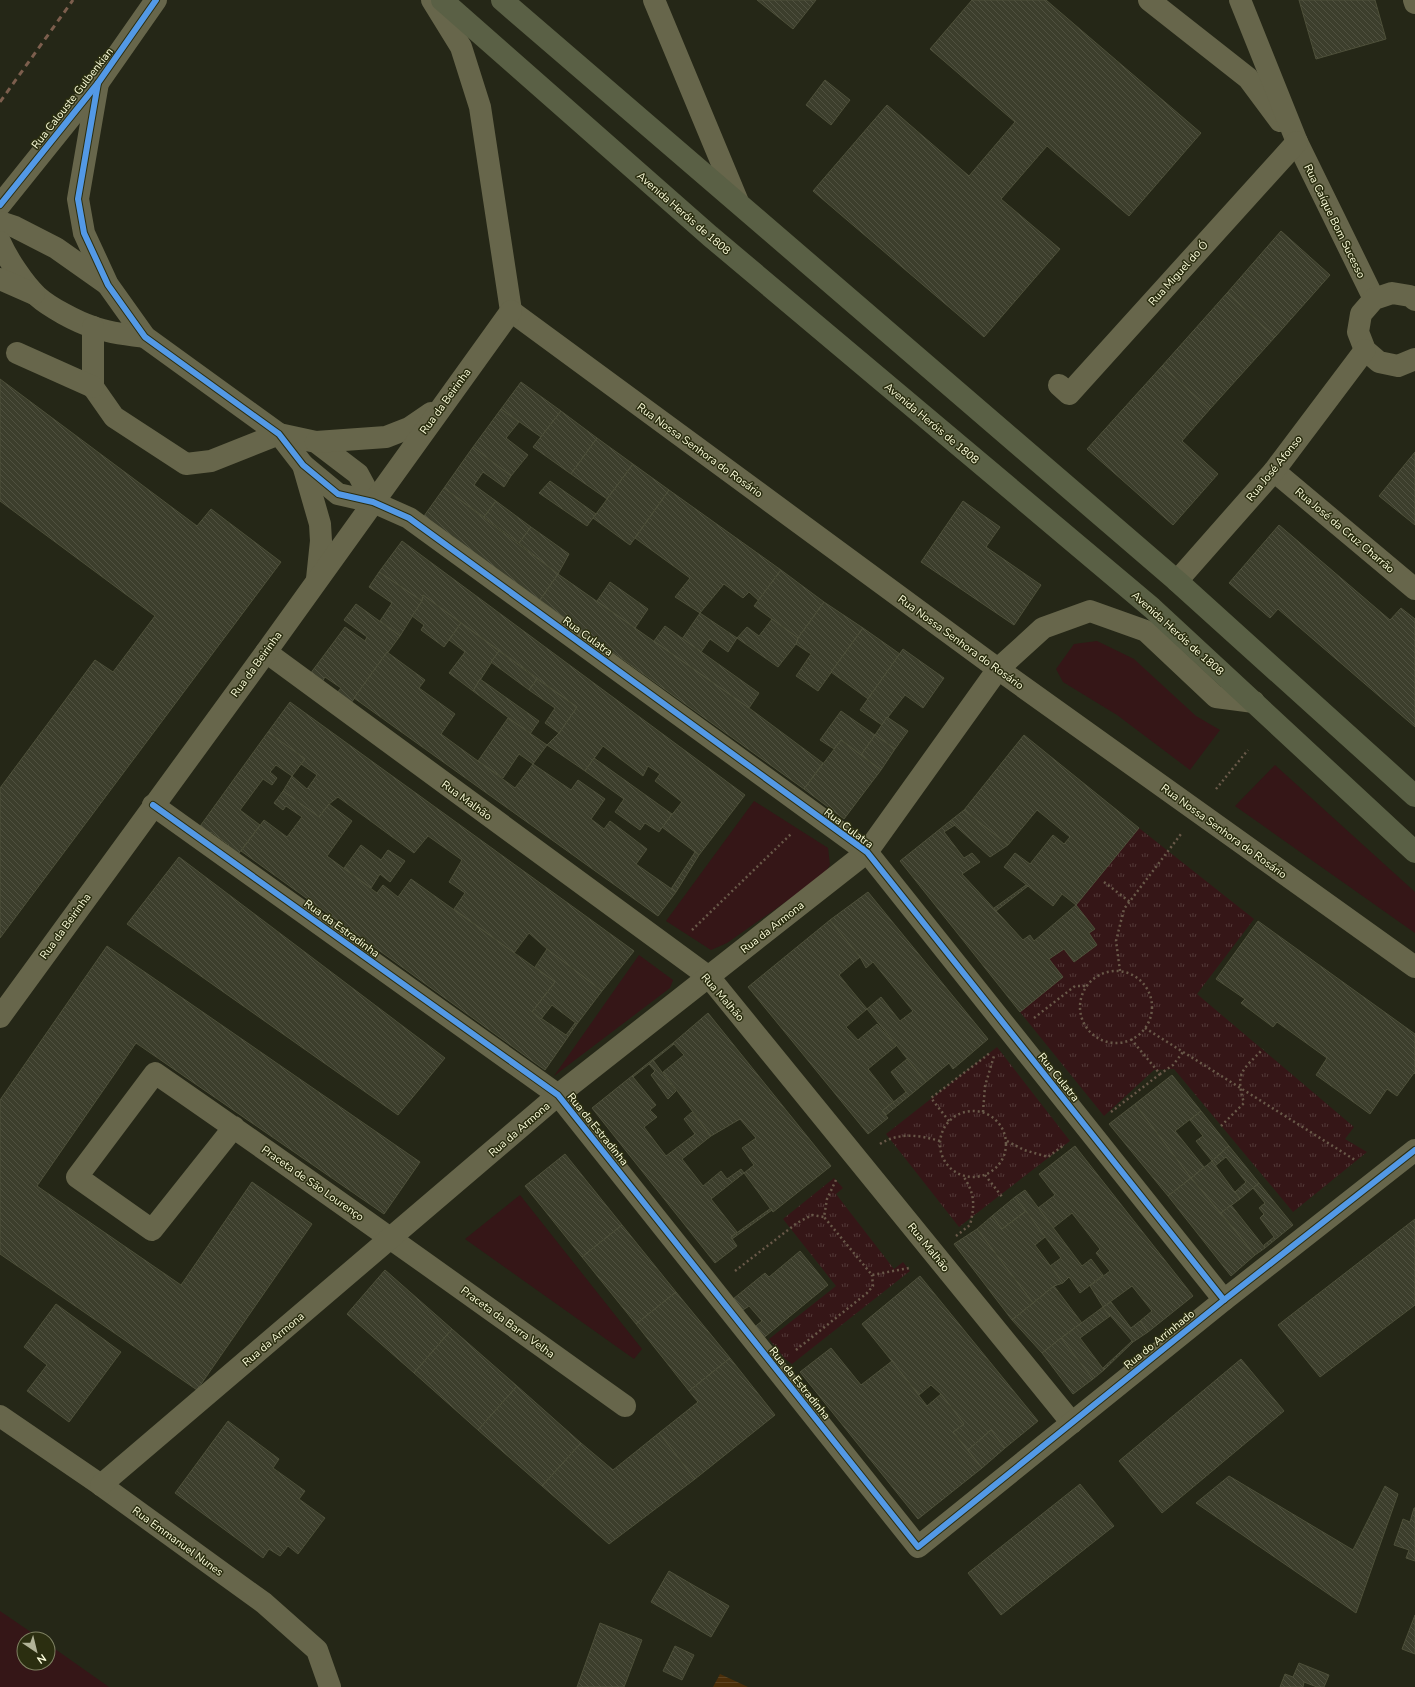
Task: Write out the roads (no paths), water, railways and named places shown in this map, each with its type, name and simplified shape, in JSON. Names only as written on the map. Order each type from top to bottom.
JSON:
[{"type":"main road","name":"Avenida Heróis de 1808","points":[[442,0],[710,236],[1152,608],[1415,852]]},
{"type":"main road","points":[[502,0],[1177,580],[1415,796]]},
{"type":"street","name":"Rua Calouste Gulbenkian","points":[[0,205],[98,83],[156,0]]},
{"type":"street","points":[[432,0],[461,46],[480,107],[510,311]]},
{"type":"street","points":[[654,0],[738,202]]},
{"type":"street","name":"Rua Caíque Bom Sucesso","points":[[1149,0],[1248,78],[1296,142]]},
{"type":"street","name":"Rua Caíque Bom Sucesso","points":[[1240,0],[1296,142],[1374,299]]},
{"type":"street","points":[[1414,0],[1415,4]]},
{"type":"street","points":[[98,83],[78,199],[84,234],[108,285],[145,337],[279,434],[303,465],[320,524],[321,541],[317,581]]},
{"type":"street","name":"Rua Miguel do Ó","points":[[1059,385],[1069,394],[1296,142]]},
{"type":"street","points":[[0,222],[15,227],[56,248],[108,285]]},
{"type":"street","points":[[0,242],[7,258],[36,295]]},
{"type":"street","points":[[0,279],[36,295],[63,312],[93,327],[113,333],[145,337]]},
{"type":"street","points":[[1415,300],[1410,296],[1392,293],[1374,299],[1361,314],[1358,332],[1365,350],[1379,362],[1398,366],[1415,359]]},
{"type":"street","name":"Rua da Beirinha","points":[[0,1017],[153,805],[266,652],[510,311]]},
{"type":"street","name":"Rua Nossa Senhora do Rosário","points":[[510,311],[998,669],[1415,967]]},
{"type":"street","points":[[93,327],[93,387]]},
{"type":"street","name":"Rua José Afonso","points":[[1177,580],[1274,471],[1365,350]]},
{"type":"street","points":[[17,353],[93,387],[114,417],[186,464],[210,461],[279,434],[316,442],[386,437],[409,428],[442,406]]},
{"type":"street","points":[[316,442],[358,474],[373,502]]},
{"type":"street","name":"Rua Culatra","points":[[303,465],[338,494],[373,502],[409,518],[867,852],[1224,1300]]},
{"type":"street","name":"Rua José da Cruz Charrão","points":[[1274,471],[1415,588]]},
{"type":"street","name":"Rua da Armona","points":[[101,1486],[558,1095],[867,852],[998,669],[1043,628],[1090,612],[1146,631],[1216,697],[1254,702]]},
{"type":"street","name":"Rua Malhão","points":[[266,652],[709,977],[1072,1423]]},
{"type":"street","name":"Rua da Estradinha","points":[[153,805],[558,1095],[918,1547]]},
{"type":"street","name":"Praceta de São Lourenço","points":[[234,1127],[152,1230],[77,1177],[155,1073],[234,1127],[392,1238]]},
{"type":"street","name":"Rua do Arrinhado","points":[[918,1547],[1224,1300],[1415,1150]]},
{"type":"street","name":"Praceta da Barra Velha","points":[[392,1238],[625,1406]]},
{"type":"street","name":"Rua Emmanuel Nunes","points":[[0,1416],[101,1486],[264,1603],[317,1650],[330,1687]]},
{"type":"railway","points":[[0,102],[73,0]]}]
